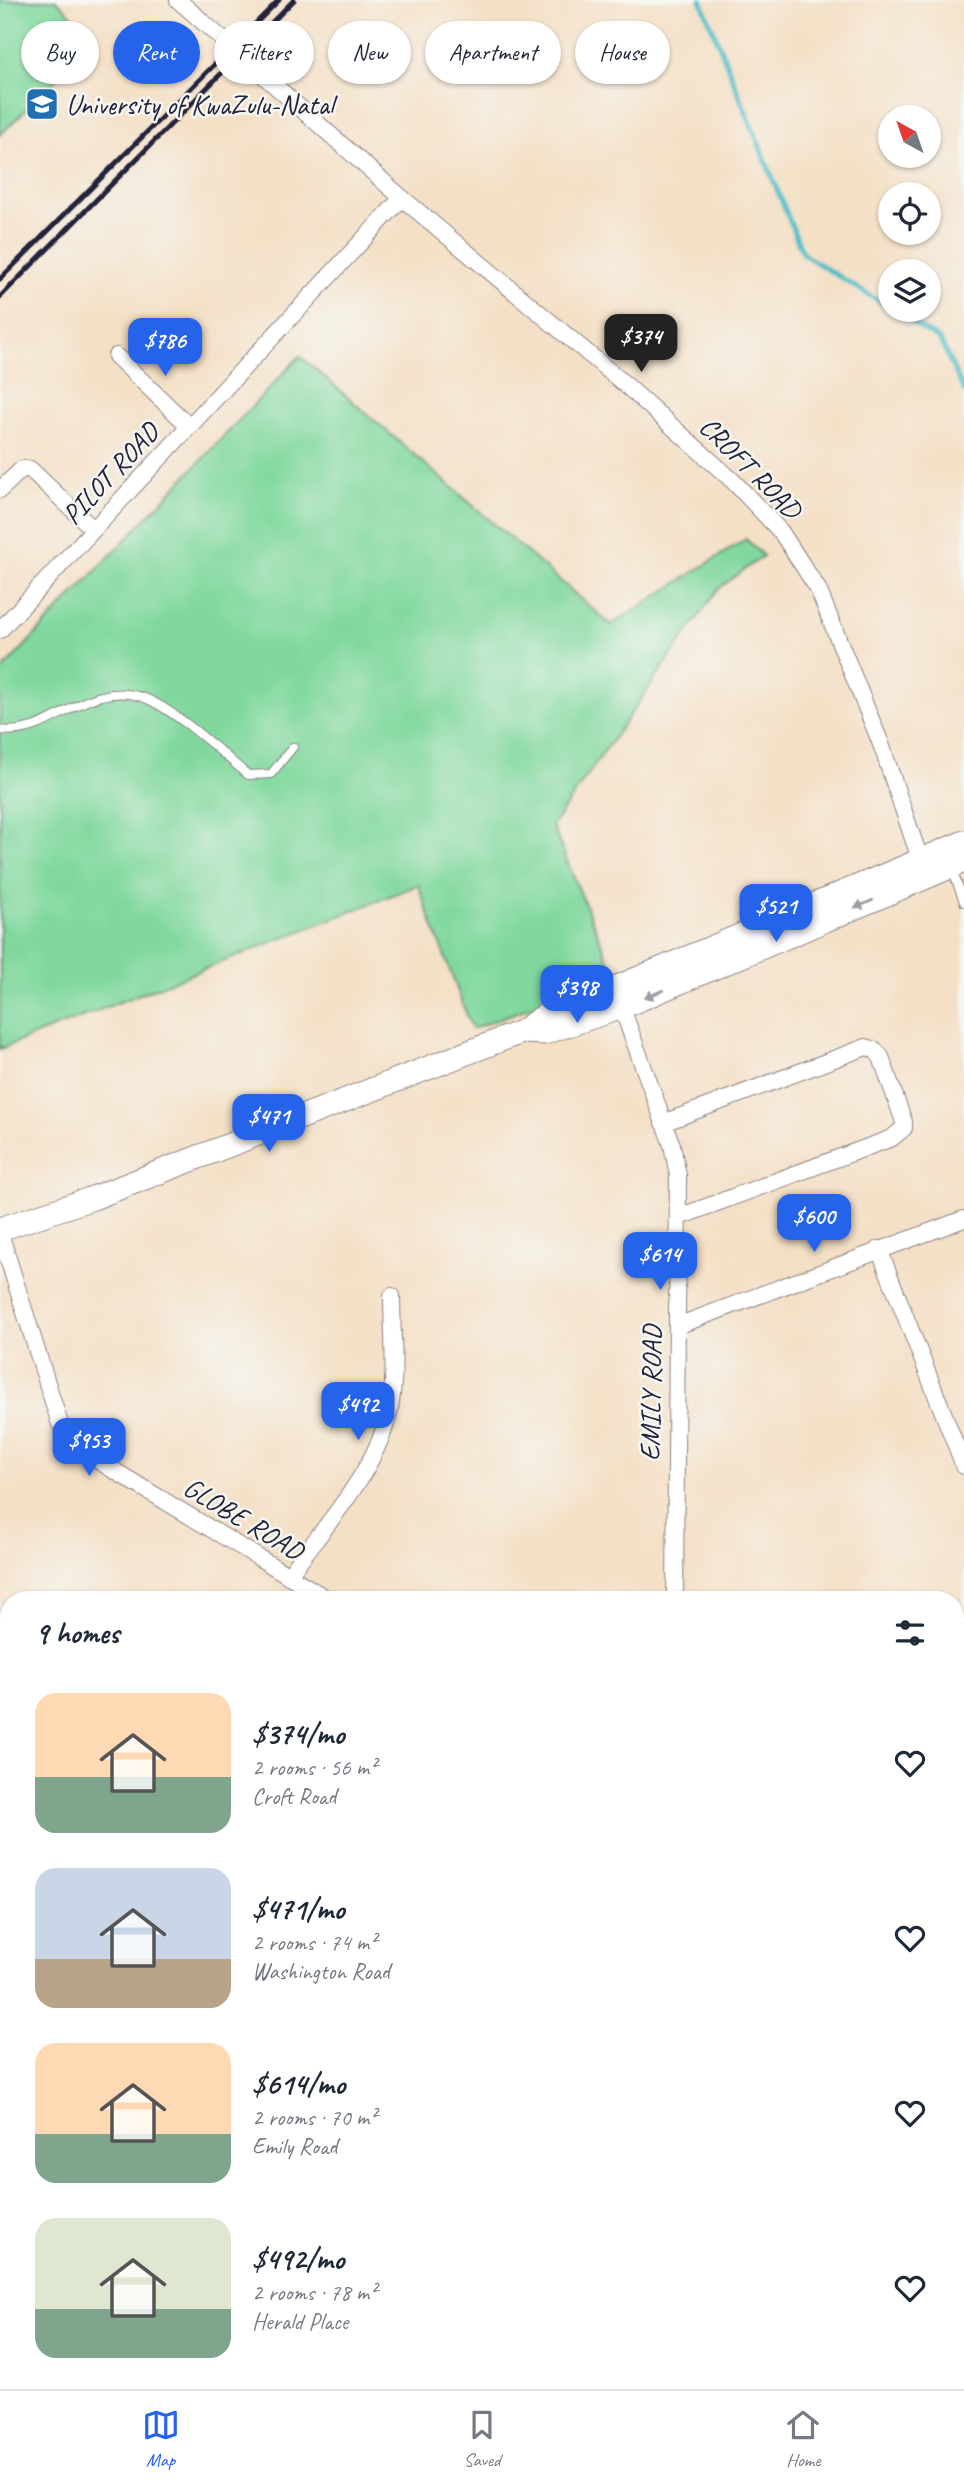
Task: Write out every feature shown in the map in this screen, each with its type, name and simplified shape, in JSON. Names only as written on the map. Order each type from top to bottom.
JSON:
[{"type":"main road","points":[[0,1231],[106,1193],[521,1032],[550,1012],[619,998],[923,869],[964,842]]},
{"type":"main road","points":[[923,869],[958,864]]},
{"type":"street","name":"CROFT ROAD","points":[[178,0],[402,198],[627,386],[733,481],[781,532],[818,589],[881,744],[923,869]]},
{"type":"street","name":"PILOT ROAD","points":[[0,629],[402,198]]},
{"type":"street","points":[[116,356],[189,426]]},
{"type":"street","points":[[0,490],[22,469],[30,468],[93,529]]},
{"type":"street","name":"EMILY ROAD","points":[[619,998],[676,1158],[679,1217],[675,1591]]},
{"type":"street","points":[[663,1123],[866,1047],[875,1050],[881,1057],[904,1122],[899,1134],[892,1138],[679,1217]]},
{"type":"street","points":[[677,1326],[879,1248],[964,1219]]},
{"type":"street","name":"GLOBE ROAD","points":[[0,1231],[60,1424],[70,1441],[95,1460],[314,1591]]},
{"type":"street","points":[[879,1248],[964,1466]]},
{"type":"street","points":[[288,1576],[355,1485],[381,1440],[389,1411],[392,1296]]},
{"type":"lane","points":[[0,730],[18,732],[50,721],[77,705],[107,694],[140,696],[183,722],[248,775],[271,774],[293,747]]},
{"type":"lane","points":[[958,864],[964,902]]},
{"type":"green space","points":[[0,0],[56,0],[78,21],[21,21],[21,84],[52,84],[0,135]]},
{"type":"green space","points":[[300,356],[611,625],[746,539],[763,556],[718,589],[552,826],[615,975],[472,1029],[418,885],[0,1049],[0,672]]},
{"type":"waterway","points":[[701,0],[803,254],[878,301]]},
{"type":"waterway","points":[[911,322],[940,340],[964,391]]},
{"type":"railway","points":[[0,279],[279,0]]},
{"type":"railway","points":[[0,297],[294,0]]},
{"type":"place","name":"University of KwaZulu-Natal","points":[[42,104]]}]
